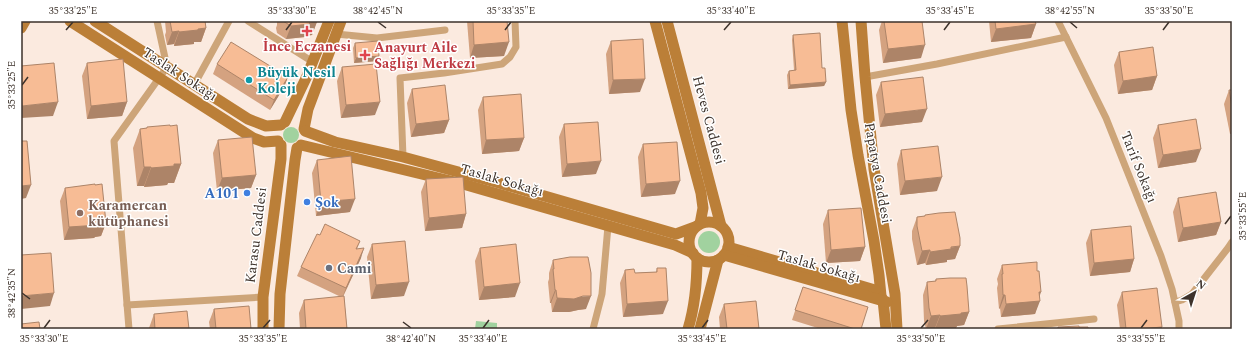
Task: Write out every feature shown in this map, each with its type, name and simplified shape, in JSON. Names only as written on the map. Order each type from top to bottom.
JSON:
[{"type":"street","points":[[21,28],[25,21]]},
{"type":"street","name":"Taslak Sokağı","points":[[70,21],[253,138],[264,142],[280,143]]},
{"type":"street","name":"Taslak Sokağı","points":[[95,21],[248,119],[266,126],[283,124]]},
{"type":"street","points":[[129,329],[114,141],[167,67],[157,21]]},
{"type":"street","points":[[194,85],[229,21]]},
{"type":"street","points":[[248,21],[312,62]]},
{"type":"street","points":[[299,147],[288,149],[280,143],[277,133],[283,124],[312,62],[329,21]]},
{"type":"street","points":[[280,329],[280,294],[295,160],[299,147],[305,138],[304,130],[308,109],[341,21]]},
{"type":"street","points":[[403,158],[400,78],[502,64],[510,57],[516,46],[515,21]]},
{"type":"street","name":"Heves Caddesi","points":[[655,21],[701,194],[703,208],[698,226]]},
{"type":"street","name":"Heves Caddesi","points":[[667,21],[721,226]]},
{"type":"street","name":"Papatya Caddesi","points":[[842,21],[851,110],[874,242],[886,329]]},
{"type":"street","name":"Papatya Caddesi","points":[[861,21],[864,77],[874,169],[894,295],[897,329]]},
{"type":"street","name":"Tarif Sokağı","points":[[1059,21],[1106,118],[1161,256],[1175,302],[1179,329]]},
{"type":"street","points":[[336,34],[377,38],[445,30]]},
{"type":"street","points":[[864,77],[937,64],[1066,37]]},
{"type":"street","points":[[283,124],[289,121],[298,122],[304,130]]},
{"type":"street","name":"Taslak Sokağı","points":[[304,130],[335,142],[499,183],[676,234],[698,226]]},
{"type":"street","name":"Karasu Caddesi","points":[[263,329],[263,297],[280,159],[280,143]]},
{"type":"street","name":"Taslak Sokağı","points":[[299,147],[463,184],[675,245],[695,256]]},
{"type":"street","points":[[688,329],[694,308],[696,288],[695,256],[689,243],[692,232],[698,226],[711,222],[721,226],[728,235],[724,254],[700,329]]},
{"type":"street","points":[[594,329],[602,294],[608,226]]},
{"type":"street","points":[[1175,302],[1192,294],[1232,242]]},
{"type":"street","points":[[695,256],[707,262],[724,254]]},
{"type":"street","name":"Taslak Sokağı","points":[[724,254],[882,296],[884,288],[888,287],[892,289],[894,295]]},
{"type":"street","points":[[127,305],[263,297]]},
{"type":"street","points":[[998,329],[1034,327],[1094,319]]},
{"type":"green space","points":[[291,127],[297,129],[299,135],[297,141],[291,143],[285,141],[283,135],[285,129]]},
{"type":"green space","points":[[709,231],[717,234],[720,242],[717,250],[709,253],[701,250],[698,242],[701,234]]},
{"type":"green space","points":[[476,321],[497,323],[497,329],[475,329]]},
{"type":"building","points":[[170,21],[205,21],[206,28],[172,32]]},
{"type":"building","points":[[283,21],[317,21],[317,22],[291,26]]},
{"type":"building","points":[[473,21],[507,21],[509,42],[474,45]]},
{"type":"building","points":[[884,21],[922,21],[925,45],[888,49]]},
{"type":"building","points":[[995,21],[1035,21],[1036,24],[996,29]]},
{"type":"building","points":[[820,33],[822,68],[825,68],[826,82],[790,85],[789,71],[796,70],[793,35]]},
{"type":"building","points":[[643,39],[645,79],[613,80],[611,41]]},
{"type":"building","points":[[378,41],[379,56],[356,58],[355,43]]},
{"type":"building","points":[[231,42],[288,77],[274,100],[217,64]]},
{"type":"building","points":[[1153,47],[1157,76],[1123,81],[1119,52]]},
{"type":"building","points":[[123,59],[127,102],[91,106],[87,63]]},
{"type":"building","points":[[54,63],[58,102],[22,106],[21,66]]},
{"type":"building","points":[[376,64],[380,102],[346,105],[342,67]]},
{"type":"building","points":[[923,77],[927,109],[885,114],[881,82]]},
{"type":"building","points":[[445,85],[449,120],[416,124],[412,89]]},
{"type":"building","points":[[1229,90],[1232,90],[1232,107]]},
{"type":"building","points":[[521,94],[524,138],[486,140],[483,97]]},
{"type":"building","points":[[1196,119],[1201,149],[1163,155],[1158,125]]},
{"type":"building","points":[[598,122],[601,161],[567,164],[564,124]]},
{"type":"building","points":[[177,125],[181,164],[151,168],[144,167],[140,129]]},
{"type":"building","points":[[252,137],[256,175],[222,178],[218,140]]},
{"type":"building","points":[[21,141],[27,141],[31,185],[21,186]]},
{"type":"building","points":[[677,142],[680,181],[646,184],[643,144]]},
{"type":"building","points":[[938,146],[942,177],[905,181],[901,150]]},
{"type":"building","points":[[351,156],[355,199],[321,202],[317,160]]},
{"type":"building","points":[[463,177],[466,214],[429,218],[426,179]]},
{"type":"building","points":[[102,184],[106,223],[99,225],[69,227],[65,188]]},
{"type":"building","points":[[1216,192],[1221,222],[1183,228],[1178,198]]},
{"type":"building","points":[[861,208],[865,247],[831,250],[828,210]]},
{"type":"building","points":[[955,212],[960,246],[930,252],[930,250],[922,251],[917,226],[917,217]]},
{"type":"building","name":"Cami","points":[[325,224],[360,241],[356,249],[364,248],[346,288],[301,267],[317,234],[320,235]]},
{"type":"building","points":[[1131,226],[1134,259],[1094,263],[1091,230]]},
{"type":"building","points":[[405,241],[409,282],[376,285],[372,244]]},
{"type":"building","points":[[516,244],[520,283],[484,287],[480,248]]},
{"type":"building","points":[[51,253],[54,293],[21,296],[21,255]]},
{"type":"building","points":[[570,257],[588,257],[591,273],[591,296],[583,296],[574,299],[557,298],[553,260]]},
{"type":"building","points":[[1037,262],[1041,292],[1039,292],[1040,301],[1006,304],[1005,295],[1003,295],[1002,265]]},
{"type":"building","points":[[657,268],[666,268],[668,301],[627,304],[625,270],[634,269],[635,273],[657,272]]},
{"type":"building","points":[[966,278],[969,312],[931,316],[927,282],[936,281],[936,279]]},
{"type":"building","points":[[803,287],[868,307],[861,329],[855,329],[795,310]]},
{"type":"building","points":[[1157,288],[1162,327],[1126,329],[1122,292]]},
{"type":"building","points":[[344,296],[347,329],[306,329],[304,300]]},
{"type":"building","points":[[756,301],[759,329],[727,329],[724,304]]},
{"type":"building","points":[[249,306],[251,329],[216,329],[214,309]]},
{"type":"building","points":[[187,311],[189,329],[155,329],[154,314]]},
{"type":"building","points":[[39,322],[40,329],[21,329],[21,324]]},
{"type":"building","points":[[1058,327],[1088,327],[1088,329],[1058,329]]},
{"type":"place","name":"İnce Eczanesi","points":[[307,31]]},
{"type":"place","name":"Anayurt Aile Sağlığı Merkezi","points":[[365,55]]},
{"type":"place","name":"Büyük Nesil Koleji","points":[[249,80]]},
{"type":"place","name":"A101","points":[[247,193]]},
{"type":"place","name":"Şok","points":[[307,202]]},
{"type":"place","name":"Karamercan kütüphanesi","points":[[80,213]]},
{"type":"place","name":"Cami","points":[[329,268]]}]
